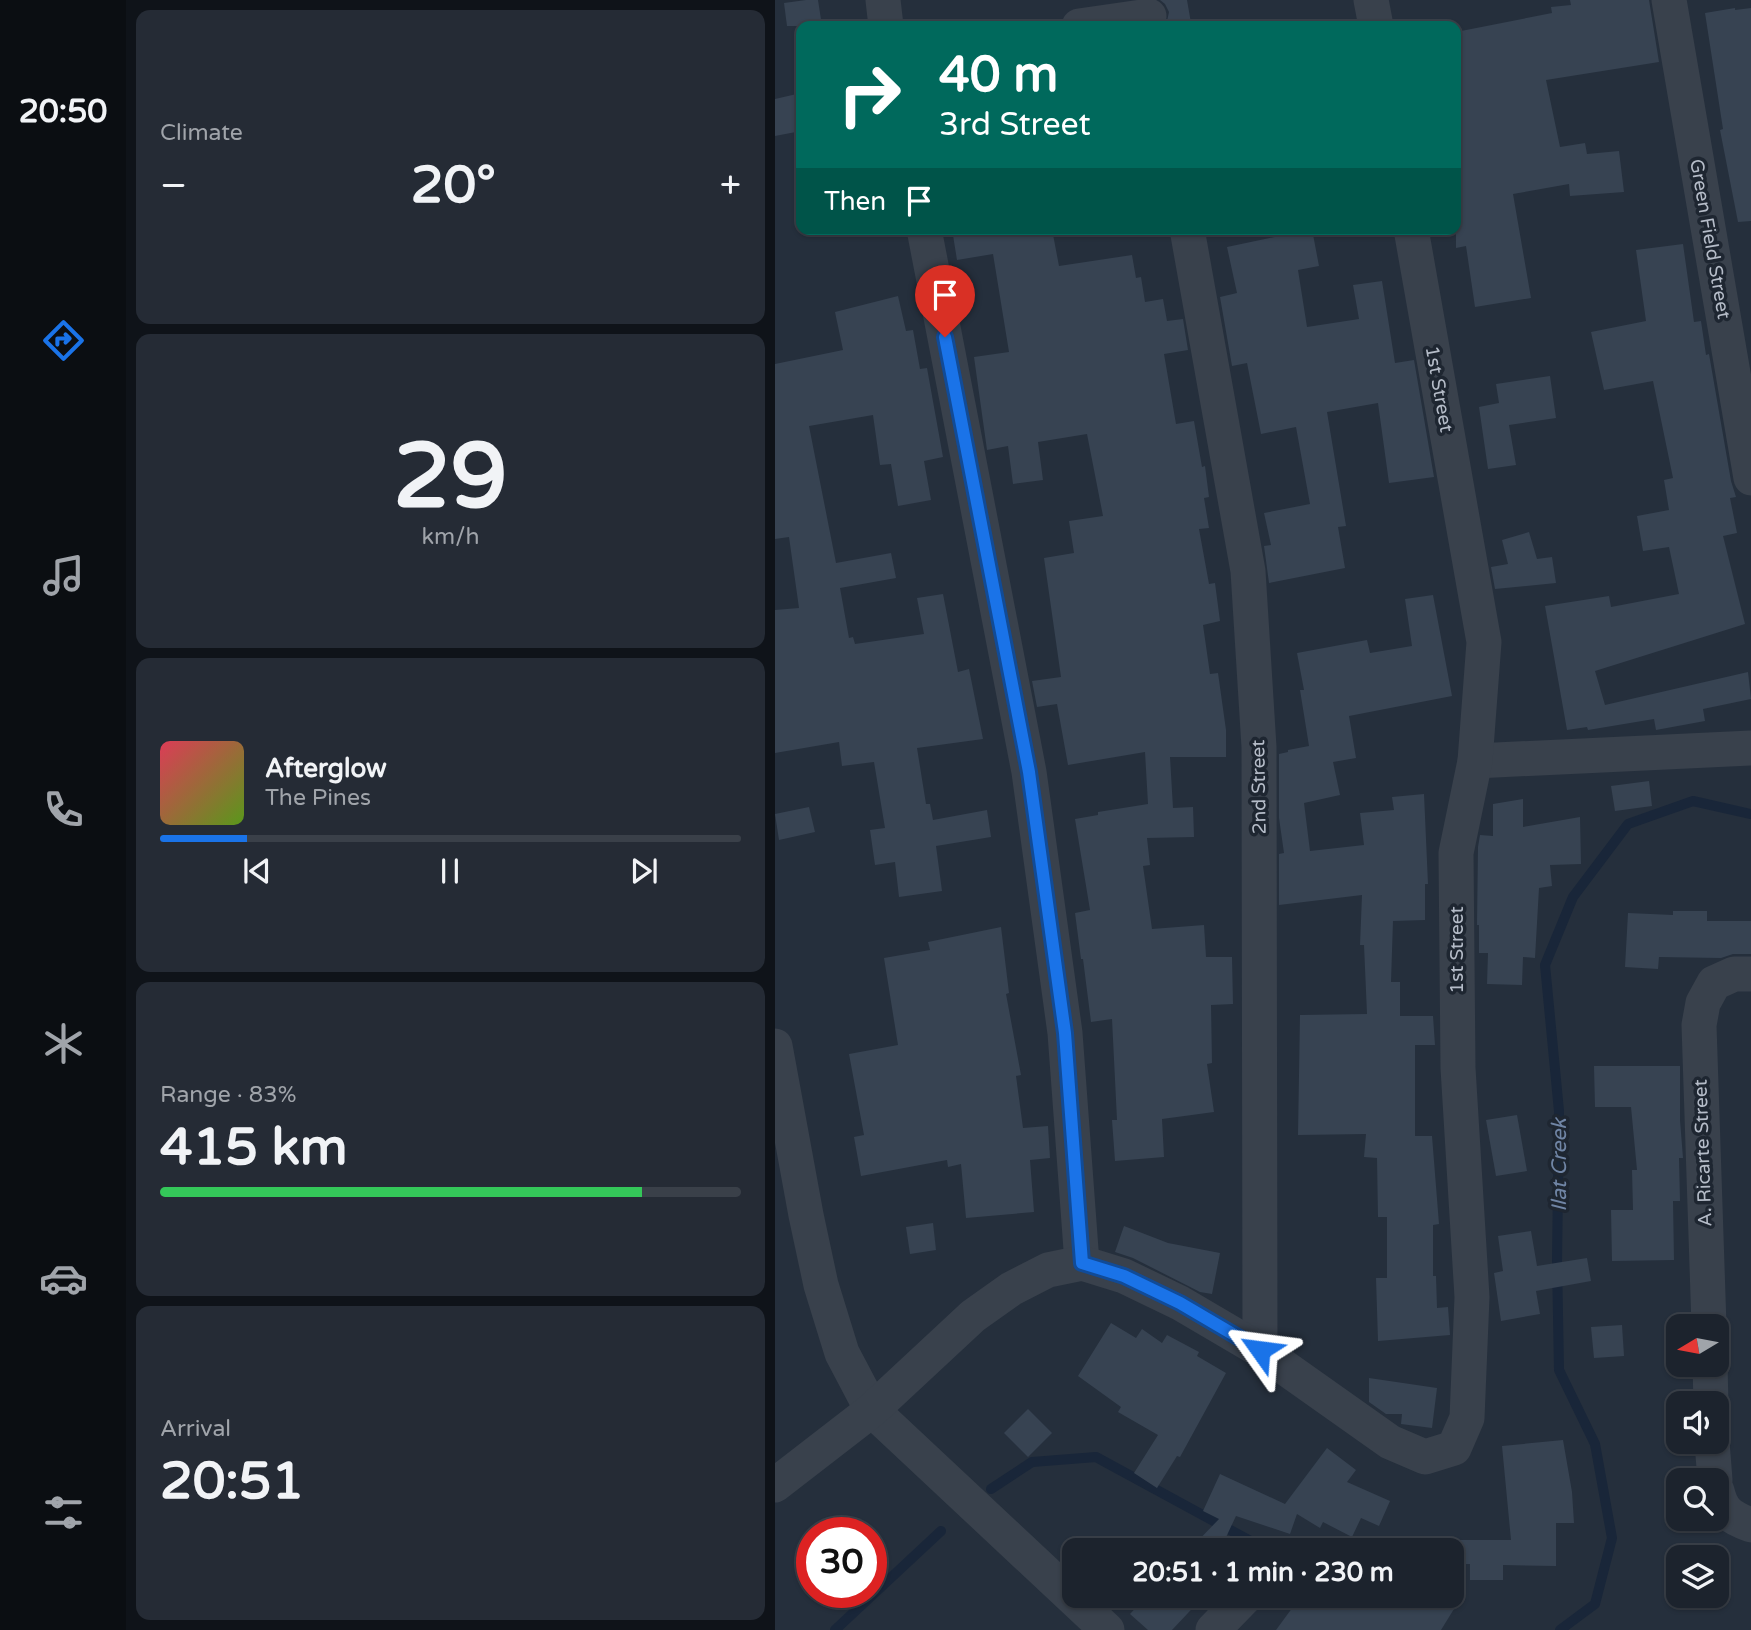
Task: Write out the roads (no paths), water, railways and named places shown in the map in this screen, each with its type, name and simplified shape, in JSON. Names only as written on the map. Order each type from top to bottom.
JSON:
[{"type":"street","points":[[883,0],[885,21]]},
{"type":"street","points":[[1371,0],[1375,21]]},
{"type":"street","name":"Green Field Street","points":[[1669,0],[1751,478]]},
{"type":"street","points":[[1108,21],[1149,14]]},
{"type":"street","points":[[925,235],[1029,772],[1065,1033],[1082,1263]]},
{"type":"street","name":"2nd Street","points":[[1188,235],[1248,571],[1259,747],[1260,1350]]},
{"type":"street","name":"1st Street","points":[[1260,1350],[1390,1442],[1425,1457],[1455,1448],[1467,1418],[1472,1297],[1457,1068],[1456,853],[1475,761],[1484,642],[1412,235]]},
{"type":"street","points":[[1475,761],[1751,747]]},
{"type":"street","name":"A. Ricarte Street","points":[[1709,1314],[1699,1025],[1703,1003],[1714,982],[1734,974],[1751,974]]},
{"type":"street","points":[[775,1046],[821,1285],[842,1353],[872,1410],[1107,1630]]},
{"type":"street","points":[[775,1485],[872,1410],[973,1316],[1011,1289],[1048,1270],[1082,1263],[1124,1276],[1180,1303],[1260,1350]]},
{"type":"street","points":[[1729,1509],[1737,1519],[1751,1525]]},
{"type":"street","points":[[1213,1630],[1234,1608]]},
{"type":"waterway","name":"Ilat Creek","points":[[1560,1630],[1595,1604],[1612,1538],[1595,1444],[1559,1370],[1559,1111],[1545,965],[1573,897],[1628,824],[1693,801],[1751,814]]},
{"type":"waterway","name":"Ilat Creek","points":[[991,1489],[1032,1462],[1096,1457],[1245,1538]]},
{"type":"waterway","name":"Ilat Creek","points":[[835,1630],[941,1531]]}]
